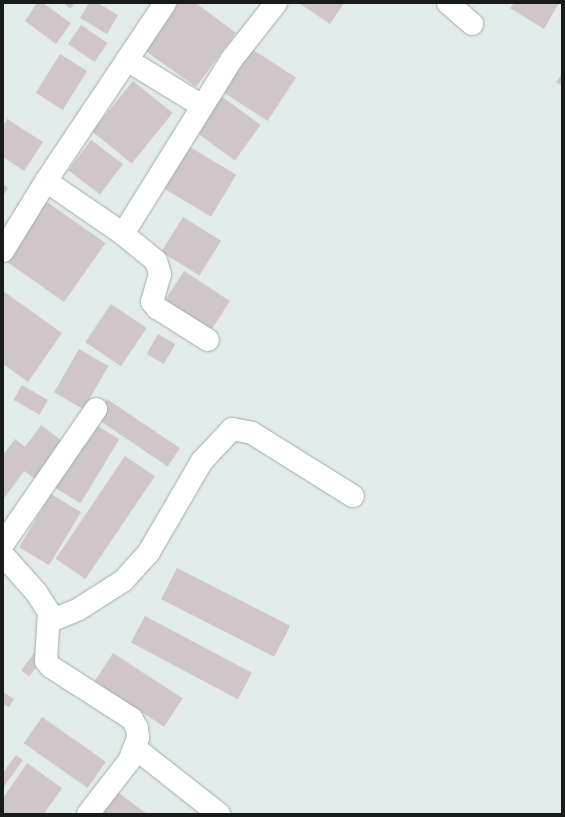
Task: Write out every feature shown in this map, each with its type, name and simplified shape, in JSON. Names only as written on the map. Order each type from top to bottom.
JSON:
[{"type":"street","points":[[3,251],[46,181],[166,3]]},
{"type":"street","points":[[123,234],[202,106],[244,43],[258,30],[276,3]]},
{"type":"street","points":[[448,3],[472,24]]},
{"type":"street","points":[[127,60],[202,106]]},
{"type":"street","points":[[46,181],[123,234],[156,261],[160,267],[160,274],[152,302],[158,308],[208,340]]},
{"type":"street","points":[[3,544],[96,409]]},
{"type":"street","points":[[50,621],[79,609],[123,581],[149,552],[202,461],[232,429],[252,433],[353,496]]},
{"type":"street","points":[[3,555],[36,592],[49,612],[50,621],[45,646],[46,661],[51,667],[132,719],[138,738],[135,748],[119,776],[88,814]]},
{"type":"street","points":[[135,748],[219,814]]},
{"type":"building","points":[[37,3],[43,3],[71,23],[56,44],[25,21]]},
{"type":"building","points":[[64,3],[75,3],[70,9]]},
{"type":"building","points":[[89,3],[98,3],[118,15],[107,34],[80,18]]},
{"type":"building","points":[[178,3],[196,3],[236,33],[196,87],[144,50]]},
{"type":"building","points":[[299,3],[344,3],[330,24]]},
{"type":"building","points":[[514,3],[559,3],[544,29],[510,8]]},
{"type":"building","points":[[81,25],[108,43],[95,62],[68,44]]},
{"type":"building","points":[[249,47],[296,77],[268,121],[221,91]]},
{"type":"building","points":[[60,54],[87,71],[63,110],[36,93]]},
{"type":"building","points":[[562,74],[562,86],[556,82]]},
{"type":"building","points":[[133,81],[173,113],[132,164],[92,132]]},
{"type":"building","points":[[221,96],[261,125],[235,160],[195,132]]},
{"type":"building","points":[[7,119],[43,142],[24,171],[3,157],[3,126]]},
{"type":"building","points":[[91,140],[123,164],[100,194],[68,170]]},
{"type":"building","points":[[190,147],[236,175],[211,217],[165,189]]},
{"type":"building","points":[[3,184],[8,188],[3,196]]},
{"type":"building","points":[[44,200],[105,243],[64,302],[3,259]]},
{"type":"building","points":[[183,217],[221,241],[199,276],[161,252]]},
{"type":"building","points":[[184,271],[230,301],[208,335],[162,305]]},
{"type":"building","points":[[3,291],[62,333],[28,382],[3,364]]},
{"type":"building","points":[[111,304],[147,328],[121,366],[85,342]]},
{"type":"building","points":[[158,334],[175,344],[164,364],[146,354]]},
{"type":"building","points":[[79,349],[108,366],[83,409],[54,392]]},
{"type":"building","points":[[22,385],[48,400],[39,415],[14,400]]},
{"type":"building","points":[[107,399],[180,448],[168,466],[95,417]]},
{"type":"building","points":[[91,422],[119,439],[81,503],[52,486]]},
{"type":"building","points":[[41,425],[66,444],[38,481],[24,471],[3,500],[3,455],[15,439],[25,447]]},
{"type":"building","points":[[125,456],[155,476],[86,579],[56,559]]},
{"type":"building","points":[[51,494],[81,512],[49,565],[19,547]]},
{"type":"building","points":[[177,568],[290,626],[274,657],[161,599]]},
{"type":"building","points":[[145,616],[252,673],[238,699],[131,642]]},
{"type":"building","points":[[35,652],[43,658],[29,676],[21,670]]},
{"type":"building","points":[[113,653],[183,698],[164,727],[94,682]]},
{"type":"building","points":[[3,692],[14,699],[9,707],[3,704]]},
{"type":"building","points":[[42,717],[106,762],[88,788],[24,743]]},
{"type":"building","points":[[16,755],[23,760],[3,788],[3,773]]},
{"type":"building","points":[[27,763],[62,788],[44,814],[4,814],[3,798]]},
{"type":"building","points":[[116,791],[147,814],[99,814]]}]
